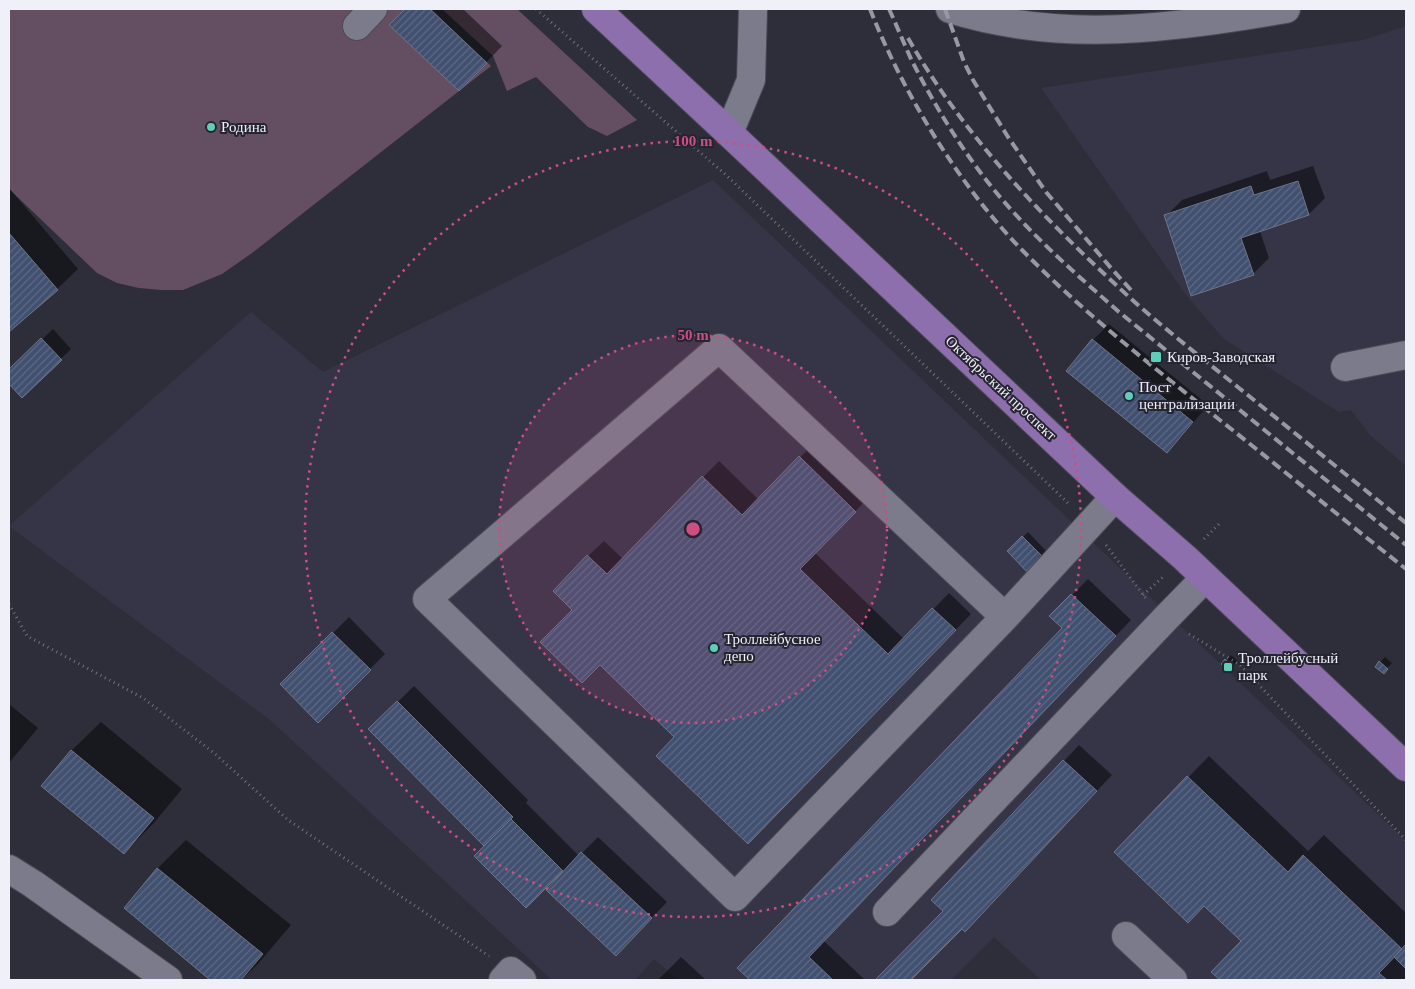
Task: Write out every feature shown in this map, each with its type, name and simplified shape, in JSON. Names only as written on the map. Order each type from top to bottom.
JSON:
[{"type":"main road","name":"Октябрьский проспект","points":[[596,9],[1115,497],[1185,558],[1406,767]]},
{"type":"street","points":[[729,133],[751,80],[754,9]]},
{"type":"street","points":[[950,9],[1008,23],[1040,28],[1073,30],[1150,28],[1217,21],[1286,9]]},
{"type":"street","points":[[1005,617],[719,348],[427,599],[735,898],[1005,617],[1115,497]]},
{"type":"street","points":[[1345,366],[1406,355]]},
{"type":"street","points":[[887,912],[1205,578]]},
{"type":"street","points":[[9,869],[168,980]]},
{"type":"street","points":[[1126,936],[1173,980]]},
{"type":"path","points":[[536,9],[726,174],[1090,524],[1143,595],[1164,619],[1240,665],[1406,840]]},
{"type":"path","points":[[9,604],[27,636],[143,698],[214,753],[288,820],[512,977]]},
{"type":"shaded area","name":"Родина","points":[[9,9],[431,9],[491,66],[252,253],[222,274],[183,290],[139,288],[117,283],[97,273],[9,189]]},
{"type":"shaded area","points":[[442,9],[517,9],[637,120],[607,136],[588,127],[536,77],[507,91],[493,56]]},
{"type":"shaded area","points":[[1406,26],[1406,466],[1370,435],[1351,410],[1339,412],[1224,339],[1186,295],[1041,88],[1363,40]]},
{"type":"shaded area","points":[[713,180],[1406,841],[1406,980],[1041,980],[994,937],[951,980],[678,980],[654,959],[635,980],[552,980],[270,720],[9,526],[251,312],[323,372]]},
{"type":"building","points":[[405,9],[430,9],[487,63],[459,91],[389,25]]},
{"type":"building","points":[[1298,181],[1309,215],[1241,238],[1254,275],[1191,296],[1164,215],[1251,186],[1254,195]]},
{"type":"building","points":[[9,233],[58,290],[9,332]]},
{"type":"building","points":[[41,338],[62,360],[22,398],[9,384],[9,369]]},
{"type":"building","name":"Пост централизации","points":[[1092,339],[1193,422],[1167,453],[1066,371]]},
{"type":"building","name":"Троллейбусное депо","points":[[799,456],[856,512],[800,569],[888,654],[932,608],[956,630],[748,844],[656,756],[674,737],[600,665],[582,683],[540,642],[572,610],[553,591],[587,555],[607,574],[702,476],[742,515]]},
{"type":"building","points":[[1022,536],[1045,559],[1029,574],[1007,551]]},
{"type":"building","points":[[1071,594],[1116,636],[809,957],[833,980],[750,980],[737,968],[1062,628],[1049,616]]},
{"type":"building","points":[[332,632],[371,670],[318,723],[280,684]]},
{"type":"building","points":[[1225,659],[1234,667],[1229,671],[1221,664]]},
{"type":"building","points":[[1379,661],[1388,669],[1384,674],[1375,667]]},
{"type":"building","points":[[397,701],[513,817],[484,846],[368,729]]},
{"type":"building","points":[[71,750],[154,818],[124,854],[41,786]]},
{"type":"building","points":[[1063,760],[1097,791],[965,932],[962,929],[911,980],[875,980],[943,911],[931,900]]},
{"type":"building","points":[[1187,776],[1288,872],[1303,855],[1402,949],[1379,973],[1387,980],[1220,980],[1211,972],[1241,941],[1204,906],[1188,923],[1114,852]]},
{"type":"building","points":[[511,819],[563,871],[526,908],[474,856]]},
{"type":"building","points":[[581,852],[652,918],[616,956],[546,890]]},
{"type":"building","points":[[157,868],[263,954],[241,980],[210,980],[124,908]]},
{"type":"building","points":[[1406,944],[1406,969],[1394,957]]},
{"type":"railway","points":[[870,9],[899,73],[935,138],[977,198],[1023,251],[1089,313],[1135,352],[1406,569]]},
{"type":"railway","points":[[889,9],[912,61],[946,122],[986,180],[1028,228],[1119,312],[1406,545]]},
{"type":"railway","points":[[945,9],[964,62],[1008,137],[1046,192],[1131,290]]},
{"type":"railway","points":[[908,38],[929,72],[976,137],[1029,198],[1085,256],[1160,324],[1406,523]]},
{"type":"place","name":"Родина","points":[[211,127]]},
{"type":"place","name":"Киров-Заводская","points":[[1156,357]]},
{"type":"place","name":"Пост централизации","points":[[1129,396]]},
{"type":"place","name":"Троллейбусное депо","points":[[714,648]]},
{"type":"place","name":"Троллейбусный парк","points":[[1228,667]]}]
